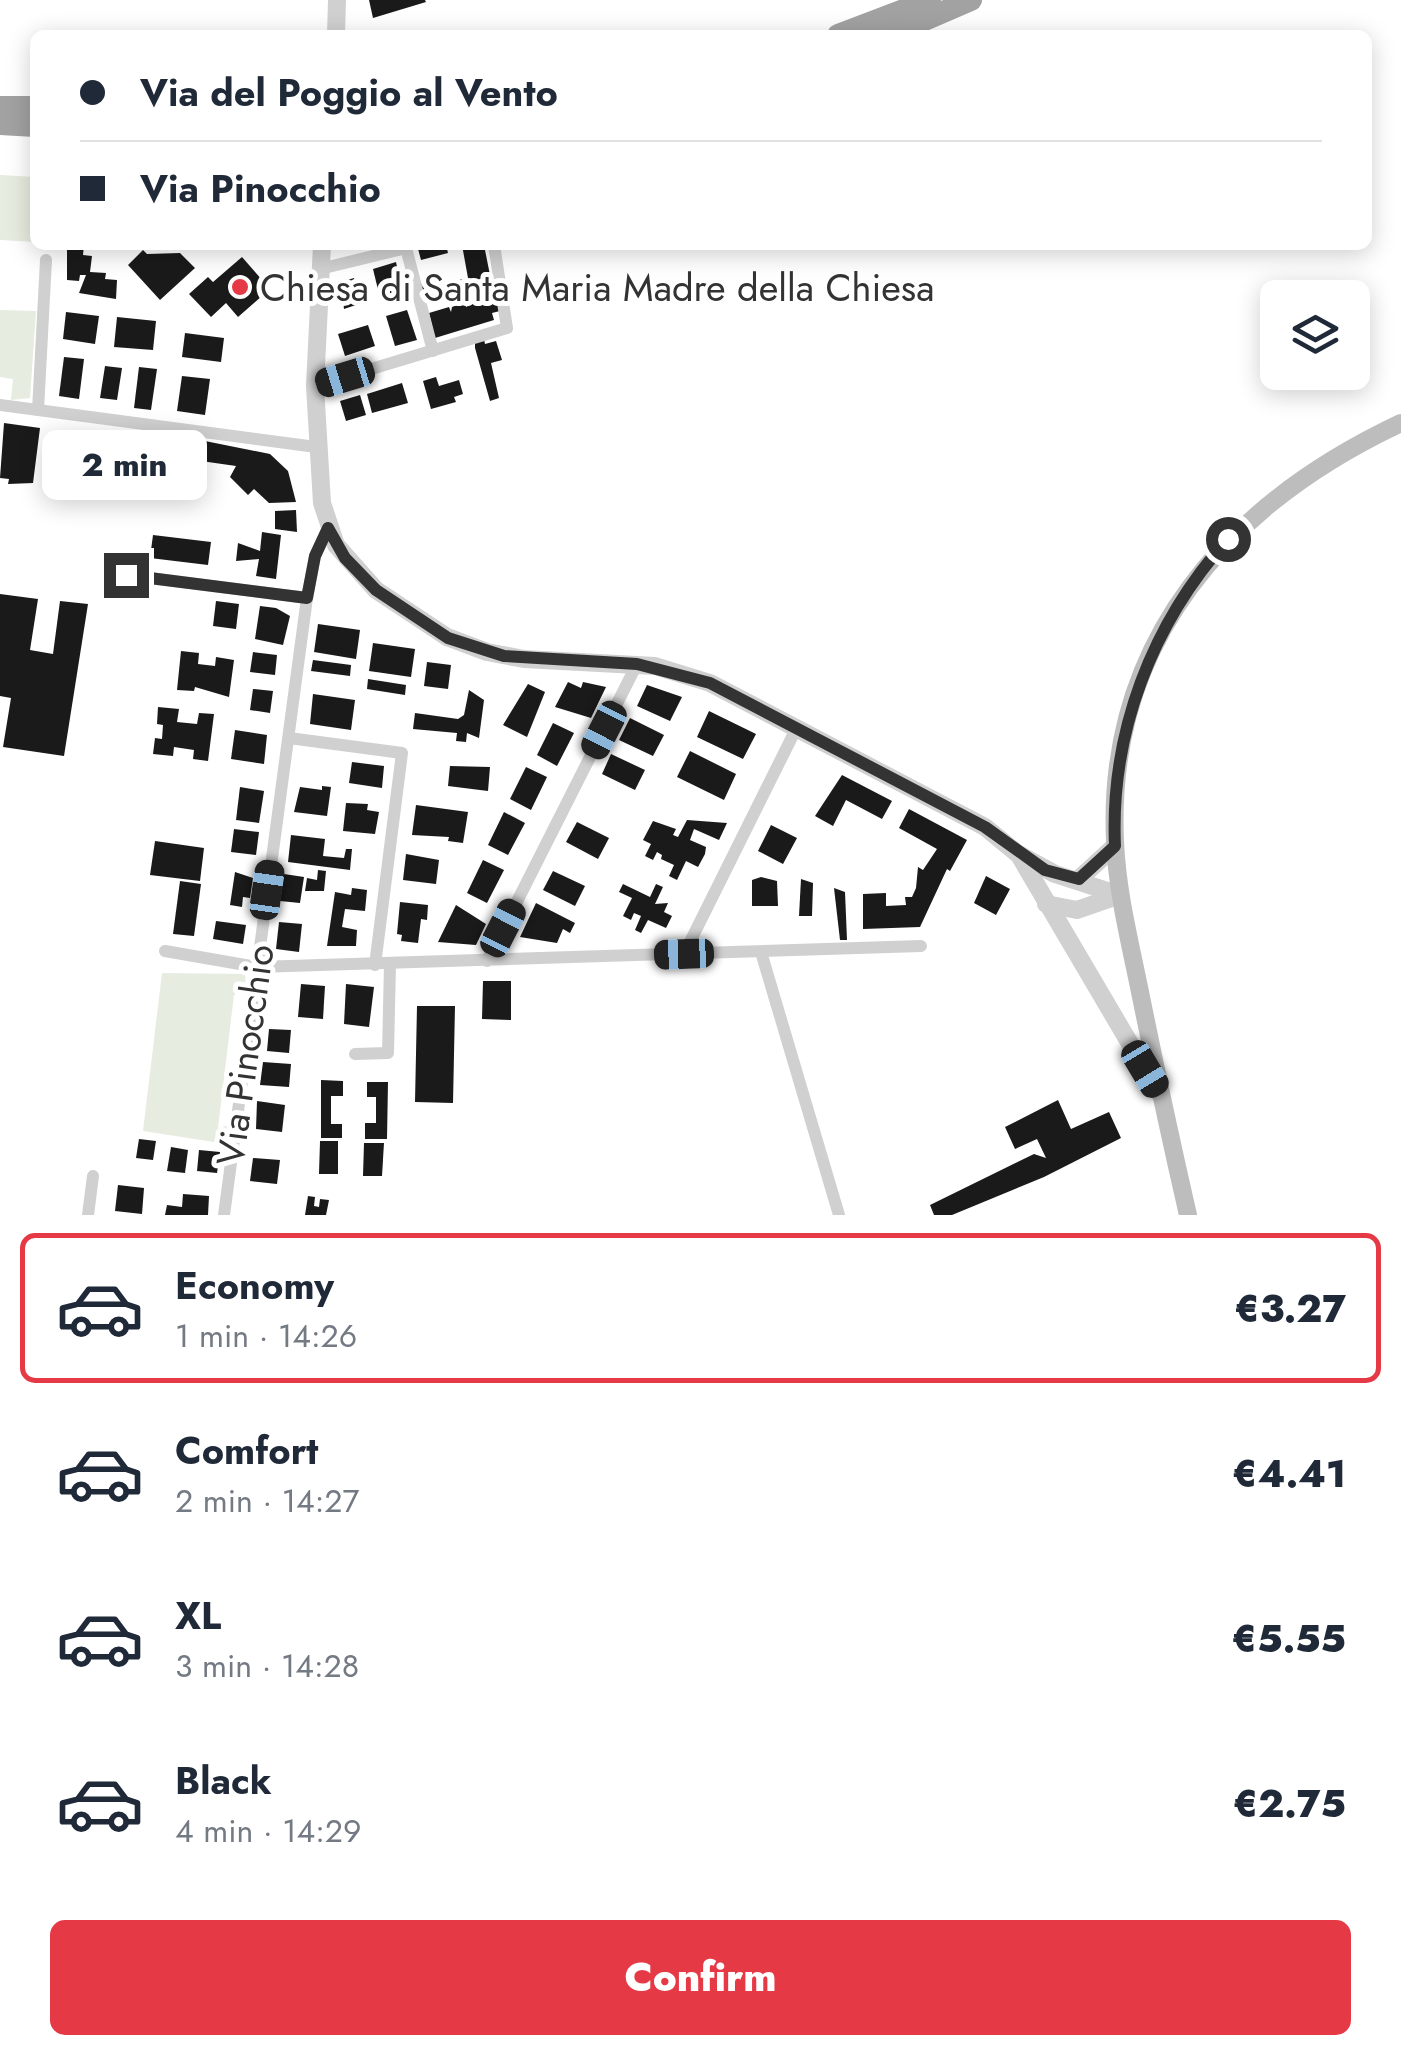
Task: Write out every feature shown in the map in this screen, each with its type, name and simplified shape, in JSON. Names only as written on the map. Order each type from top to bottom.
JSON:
[{"type":"highway","points":[[851,30],[930,0]]},
{"type":"highway","points":[[902,30],[971,0]]},
{"type":"highway","points":[[0,107],[30,107]]},
{"type":"highway","points":[[0,124],[30,126]]},
{"type":"main road","points":[[1188,1215],[1120,895],[1115,846],[1116,786],[1128,720],[1148,663],[1187,590],[1228,539],[1320,464],[1401,423]]},
{"type":"street","points":[[336,30],[338,0]]},
{"type":"street","points":[[322,250],[316,447],[328,528],[345,558],[376,590],[466,646],[524,660],[637,664],[710,683],[985,827],[1045,870],[1120,895]]},
{"type":"street","points":[[320,269],[398,250]]},
{"type":"street","points":[[407,250],[433,351]]},
{"type":"street","points":[[315,386],[507,328],[495,250]]},
{"type":"street","points":[[38,410],[46,260]]},
{"type":"street","points":[[0,405],[316,447]]},
{"type":"street","name":"Via Pinocchio","points":[[224,1215],[307,598],[315,556],[328,528]]},
{"type":"street","points":[[126,575],[307,598]]},
{"type":"street","points":[[486,961],[637,664]]},
{"type":"street","points":[[684,954],[796,730]]},
{"type":"street","points":[[289,738],[402,753],[375,965]]},
{"type":"street","points":[[1079,879],[1115,846]]},
{"type":"street","points":[[1019,855],[1162,1096]]},
{"type":"street","points":[[1046,904],[1072,910],[1120,895]]},
{"type":"street","points":[[165,951],[256,967],[921,946]]},
{"type":"street","points":[[761,952],[840,1215]]},
{"type":"street","points":[[355,1054],[388,1052],[390,964]]},
{"type":"street","points":[[88,1215],[93,1176]]},
{"type":"shaded area","points":[[0,175],[30,177],[30,242],[0,240]]},
{"type":"shaded area","points":[[0,310],[36,311],[30,398],[11,400],[13,379],[0,377]]},
{"type":"shaded area","points":[[162,973],[245,974],[246,989],[234,995],[218,1128],[229,1125],[227,1144],[143,1131]]},
{"type":"building","points":[[369,0],[425,0],[426,2],[373,18]]},
{"type":"building","points":[[67,250],[84,250],[83,255],[92,256],[90,272],[106,273],[105,279],[117,280],[116,299],[79,293],[86,275],[80,275],[79,281],[67,280]]},
{"type":"building","points":[[143,250],[147,254],[180,253],[195,268],[160,300],[128,265]]},
{"type":"building","points":[[418,250],[447,250],[448,253],[421,260]]},
{"type":"building","points":[[463,250],[485,250],[491,280],[475,284],[474,280],[451,288],[450,282],[468,278]]},
{"type":"building","name":"Chiesa di Santa Maria Madre della Chiesa","points":[[242,257],[270,289],[238,317],[226,303],[211,317],[189,294],[208,277],[213,282]]},
{"type":"building","points":[[396,262],[402,291],[380,298],[373,269]]},
{"type":"building","points":[[354,278],[362,303],[344,309],[341,282]]},
{"type":"building","points":[[438,278],[445,300],[426,304],[420,284]]},
{"type":"building","points":[[486,297],[495,298],[500,311],[492,313],[494,320],[435,338],[429,313],[449,307],[451,312],[452,307],[465,302],[466,307]]},
{"type":"building","points":[[407,310],[417,340],[395,346],[386,316]]},
{"type":"building","points":[[66,312],[99,316],[95,344],[63,339]]},
{"type":"building","points":[[117,317],[156,321],[153,350],[114,347]]},
{"type":"building","points":[[368,325],[375,346],[345,356],[338,334]]},
{"type":"building","points":[[185,333],[224,338],[221,362],[182,357]]},
{"type":"building","points":[[484,339],[485,344],[496,341],[502,360],[491,363],[499,398],[490,401],[475,348],[475,342]]},
{"type":"building","points":[[64,357],[84,359],[79,399],[59,396]]},
{"type":"building","points":[[105,366],[122,368],[117,400],[100,398]]},
{"type":"building","points":[[139,367],[157,369],[151,410],[134,408]]},
{"type":"building","points":[[182,376],[210,379],[205,415],[177,411]]},
{"type":"building","points":[[436,377],[439,386],[459,380],[463,394],[454,397],[456,402],[431,409],[423,381]]},
{"type":"building","points":[[402,383],[408,403],[372,413],[367,394]]},
{"type":"building","points":[[360,395],[366,415],[346,421],[340,401]]},
{"type":"building","points":[[4,423],[40,428],[33,483],[8,484],[9,479],[0,478]]},
{"type":"building","points":[[58,436],[81,438],[77,471],[53,469]]},
{"type":"building","points":[[190,438],[270,454],[288,471],[296,502],[269,503],[254,489],[248,495],[230,477],[236,466],[187,459]]},
{"type":"building","points":[[98,449],[142,449],[141,486],[97,485]]},
{"type":"building","points":[[296,510],[297,532],[275,529],[275,511]]},
{"type":"building","points":[[262,532],[281,535],[276,579],[256,576],[259,559],[236,561],[238,543],[260,551]]},
{"type":"building","points":[[153,535],[211,542],[208,565],[150,558]]},
{"type":"building","points":[[0,594],[38,599],[30,650],[53,654],[60,601],[88,604],[64,756],[3,747],[11,698],[0,696]]},
{"type":"building","points":[[216,601],[239,604],[236,629],[213,626]]},
{"type":"building","points":[[260,606],[276,608],[290,616],[283,645],[255,639]]},
{"type":"building","points":[[318,624],[360,630],[356,659],[314,652]]},
{"type":"building","points":[[373,643],[415,649],[411,677],[369,671]]},
{"type":"building","points":[[181,651],[199,653],[198,664],[215,666],[216,657],[234,660],[229,697],[195,687],[194,691],[177,690]]},
{"type":"building","points":[[253,652],[277,655],[275,675],[250,672]]},
{"type":"building","points":[[313,660],[351,665],[350,676],[311,671]]},
{"type":"building","points":[[427,662],[451,665],[448,689],[424,686]]},
{"type":"building","points":[[368,679],[406,685],[405,695],[367,689]]},
{"type":"building","points":[[568,682],[581,688],[583,682],[606,687],[591,718],[555,707]]},
{"type":"building","points":[[528,684],[545,692],[527,737],[503,725]]},
{"type":"building","points":[[647,685],[682,697],[670,721],[637,706]]},
{"type":"building","points":[[253,689],[273,691],[270,713],[250,710]]},
{"type":"building","points":[[469,690],[484,700],[479,738],[467,733],[466,742],[456,741],[457,733],[413,729],[415,713],[458,719],[464,715]]},
{"type":"building","points":[[313,694],[355,700],[351,730],[310,724]]},
{"type":"building","points":[[158,707],[179,709],[177,722],[197,724],[199,713],[214,714],[208,761],[193,759],[194,750],[174,747],[173,756],[153,754],[155,738],[162,739],[163,725],[157,724]]},
{"type":"building","points":[[709,711],[756,734],[743,759],[697,737]]},
{"type":"building","points":[[630,718],[664,735],[653,756],[619,740]]},
{"type":"building","points":[[553,723],[574,733],[557,766],[537,755]]},
{"type":"building","points":[[235,730],[267,735],[264,764],[231,759]]},
{"type":"building","points":[[690,751],[736,774],[724,800],[677,777]]},
{"type":"building","points":[[611,754],[645,770],[635,790],[602,774]]},
{"type":"building","points":[[352,762],[384,766],[382,788],[349,783]]},
{"type":"building","points":[[450,766],[490,767],[488,791],[448,786]]},
{"type":"building","points":[[526,767],[547,777],[531,810],[510,799]]},
{"type":"building","points":[[842,775],[892,801],[882,819],[846,800],[833,826],[815,816]]},
{"type":"building","points":[[322,786],[331,787],[327,816],[294,812],[300,787],[322,790]]},
{"type":"building","points":[[240,787],[264,791],[259,823],[236,820]]},
{"type":"building","points":[[346,803],[368,804],[367,810],[379,812],[375,834],[343,831]]},
{"type":"building","points":[[416,805],[468,812],[463,843],[448,841],[449,837],[412,835]]},
{"type":"building","points":[[909,809],[967,840],[950,871],[947,869],[920,927],[863,929],[863,894],[886,893],[886,906],[906,905],[905,897],[912,897],[916,888],[918,867],[923,870],[937,849],[899,828]]},
{"type":"building","points":[[504,812],[525,823],[508,855],[488,845]]},
{"type":"building","points":[[687,820],[727,823],[719,840],[694,829],[690,840],[706,847],[705,854],[698,867],[686,861],[677,880],[669,876],[674,865],[661,859],[662,855],[657,852],[653,860],[645,856],[651,844],[643,840],[653,821],[676,829],[673,835],[678,837]]},
{"type":"building","points":[[577,822],[609,838],[598,859],[566,842]]},
{"type":"building","points":[[771,825],[797,838],[783,864],[758,851]]},
{"type":"building","points":[[234,829],[259,832],[256,855],[231,852]]},
{"type":"building","points":[[291,835],[325,839],[323,856],[344,858],[346,849],[352,849],[350,870],[288,862]]},
{"type":"building","points":[[155,841],[204,848],[200,881],[150,875]]},
{"type":"building","points":[[406,854],[439,860],[436,884],[403,880]]},
{"type":"building","points":[[483,860],[504,870],[487,903],[467,893]]},
{"type":"building","points":[[318,870],[326,871],[324,891],[305,891],[307,878],[317,880]]},
{"type":"building","points":[[553,871],[585,886],[575,906],[543,890]]},
{"type":"building","points":[[235,872],[253,878],[250,898],[243,897],[242,907],[230,905]]},
{"type":"building","points":[[284,874],[304,877],[300,903],[280,901]]},
{"type":"building","points":[[986,876],[1010,889],[996,915],[974,903]]},
{"type":"building","points":[[761,877],[777,881],[778,906],[752,906],[752,880]]},
{"type":"building","points":[[801,879],[813,883],[812,916],[799,916]]},
{"type":"building","points":[[180,881],[201,884],[194,936],[173,934]]},
{"type":"building","points":[[623,884],[650,897],[656,884],[663,887],[655,904],[668,903],[664,912],[672,916],[666,928],[648,920],[641,933],[635,930],[641,916],[634,913],[631,920],[623,916],[632,898],[619,892]]},
{"type":"building","points":[[352,888],[367,890],[365,911],[345,909],[342,927],[357,930],[356,946],[327,946],[335,892],[351,895]]},
{"type":"building","points":[[834,888],[845,892],[847,940],[840,940]]},
{"type":"building","points":[[400,902],[428,905],[427,920],[421,919],[418,943],[401,941],[402,935],[397,934]]},
{"type":"building","points":[[536,903],[575,923],[570,933],[563,929],[557,943],[520,937]]},
{"type":"building","points":[[456,905],[486,924],[476,945],[438,942]]},
{"type":"building","points":[[216,921],[246,925],[243,944],[213,939]]},
{"type":"building","points":[[279,922],[302,924],[299,952],[276,949]]},
{"type":"building","points":[[483,981],[511,981],[511,1020],[482,1019]]},
{"type":"building","points":[[301,984],[325,986],[323,1019],[298,1017]]},
{"type":"building","points":[[346,984],[374,987],[369,1027],[344,1024]]},
{"type":"building","points":[[417,1006],[455,1006],[453,1103],[415,1102]]},
{"type":"building","points":[[269,1029],[291,1030],[289,1053],[267,1051]]},
{"type":"building","points":[[263,1062],[291,1064],[289,1087],[260,1085]]},
{"type":"building","points":[[321,1080],[343,1081],[343,1096],[331,1096],[331,1124],[342,1124],[342,1138],[321,1138]]},
{"type":"building","points":[[367,1082],[388,1082],[387,1139],[365,1139],[365,1123],[376,1123],[376,1097],[367,1097]]},
{"type":"building","points":[[1058,1100],[1071,1129],[1109,1112],[1121,1138],[1044,1177],[952,1215],[934,1215],[930,1205],[1034,1154],[1046,1158],[1037,1139],[1015,1149],[1005,1127]]},
{"type":"building","points":[[257,1101],[285,1105],[282,1132],[256,1129]]},
{"type":"building","points":[[139,1139],[156,1141],[153,1160],[136,1158]]},
{"type":"building","points":[[320,1141],[338,1141],[338,1174],[319,1174]]},
{"type":"building","points":[[364,1143],[384,1143],[382,1176],[363,1176]]},
{"type":"building","points":[[171,1147],[188,1150],[185,1173],[167,1171]]},
{"type":"building","points":[[199,1150],[220,1152],[217,1173],[197,1171]]},
{"type":"building","points":[[253,1158],[280,1160],[277,1184],[250,1181]]},
{"type":"building","points":[[118,1185],[144,1188],[142,1214],[115,1211]]},
{"type":"building","points":[[183,1194],[209,1196],[208,1215],[165,1215],[167,1205],[182,1207]]},
{"type":"building","points":[[308,1196],[315,1197],[314,1206],[319,1207],[320,1199],[329,1200],[326,1215],[305,1215]]},
{"type":"place","name":"Chiesa di Santa Maria Madre della Chiesa","points":[[240,287]]},
{"type":"route","points":[[126,575],[307,598],[315,556],[328,528],[345,558],[376,590],[448,638],[524,660],[637,664],[710,683],[985,827],[1045,870],[1079,879],[1115,846],[1119,762],[1128,720],[1148,663],[1187,590],[1228,539]]}]
